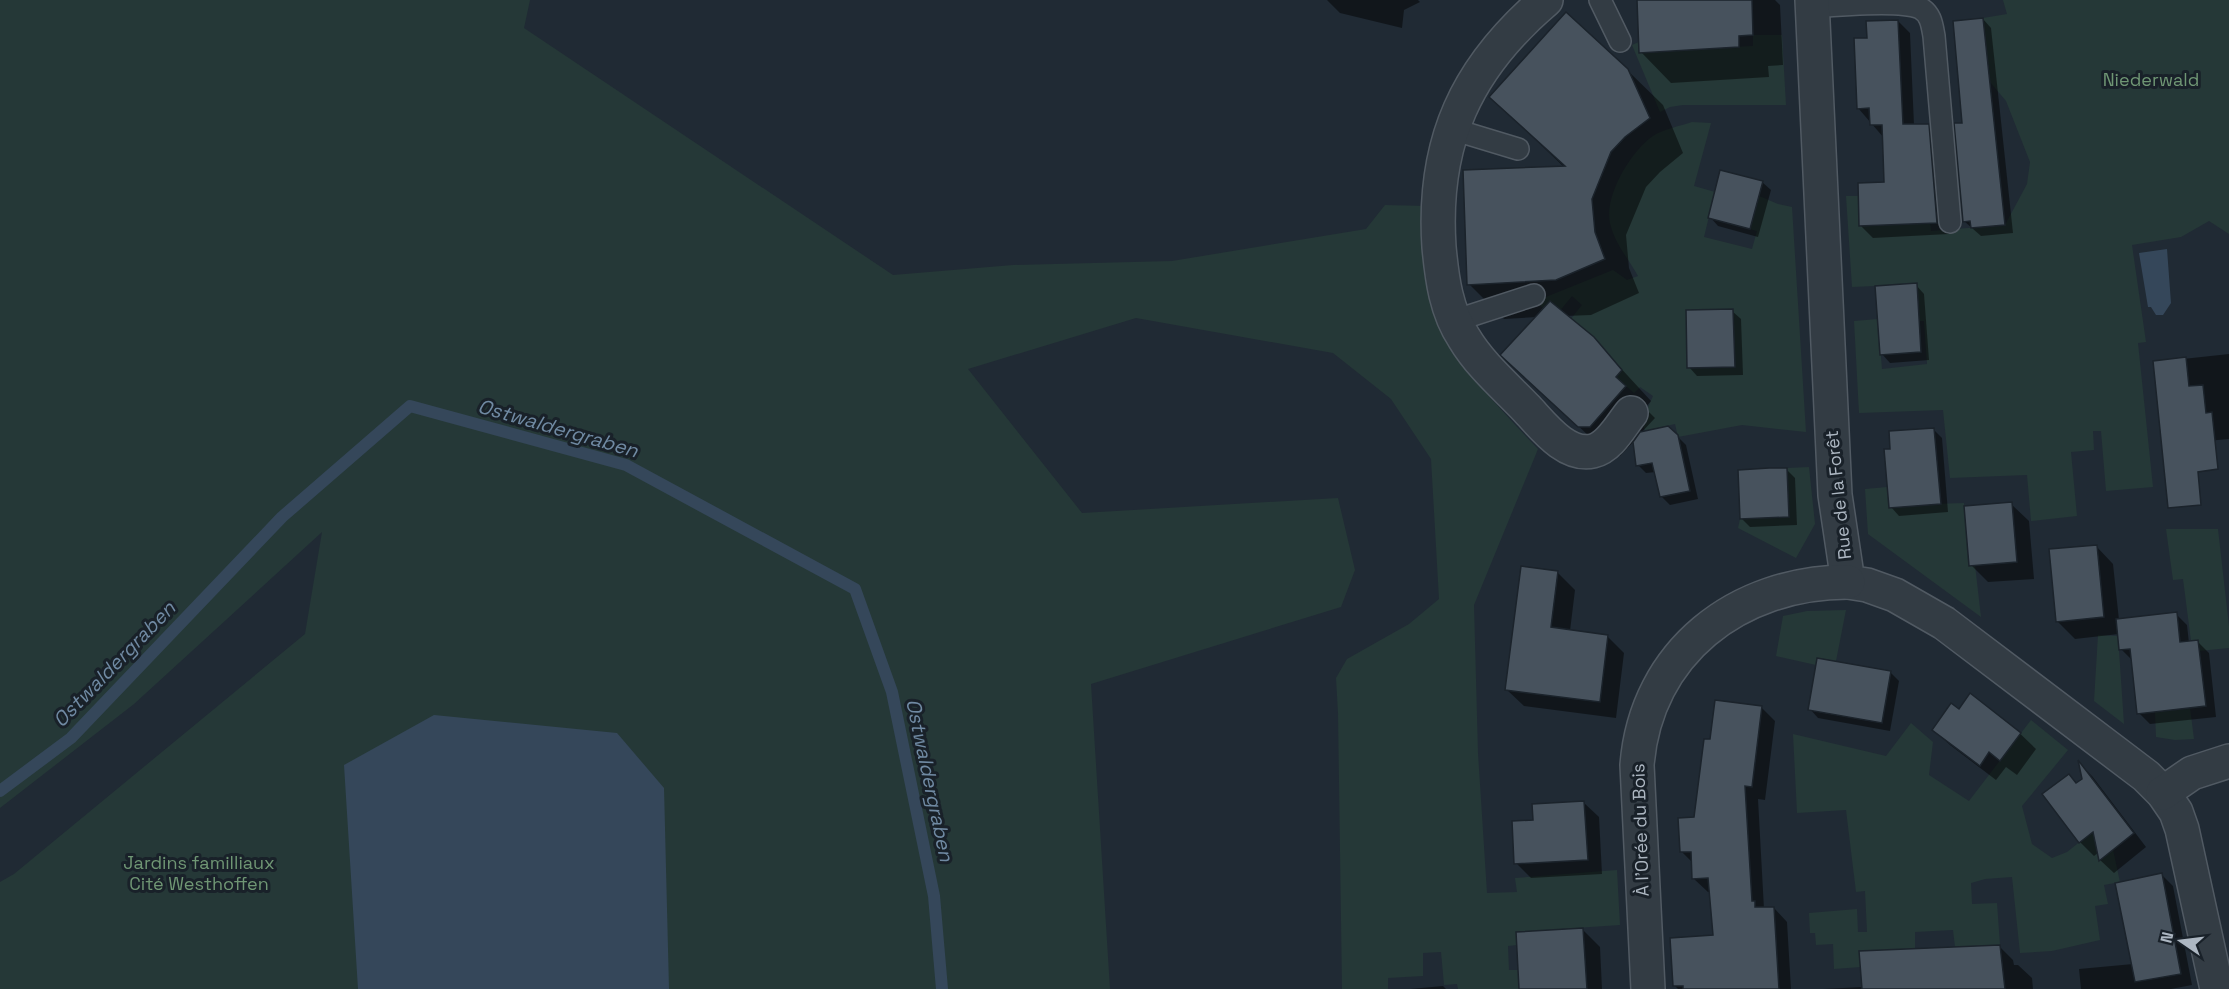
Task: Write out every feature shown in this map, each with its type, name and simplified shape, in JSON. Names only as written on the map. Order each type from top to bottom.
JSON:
[{"type":"street","points":[[1545,0],[1513,30],[1473,82],[1460,106],[1445,148],[1440,182],[1438,234],[1444,290],[1454,321],[1474,353],[1546,429],[1568,446],[1579,451],[1596,451],[1611,438],[1631,413]]},
{"type":"street","name":"Rue de la Forêt","points":[[1812,3],[1834,495],[1848,582],[1867,585],[1895,595],[1944,623],[2129,762],[2163,793],[2176,812],[2184,837],[2217,989]]},
{"type":"street","name":"À l'Orée du Bois","points":[[1648,989],[1637,765],[1638,745],[1649,706],[1659,685],[1705,630],[1744,604],[1768,594],[1805,585],[1848,582]]},
{"type":"street","points":[[2163,793],[2192,773],[2229,761]]},
{"type":"lane","points":[[1600,0],[1620,41]]},
{"type":"lane","points":[[1812,3],[1889,3],[1919,6],[1927,12],[1932,21],[1934,36],[1950,222]]},
{"type":"lane","points":[[1452,129],[1518,149]]},
{"type":"lane","points":[[1454,321],[1534,295]]},
{"type":"green space","name":"Jardins familliaux Cité Westhoffen","points":[[0,0],[530,0],[524,28],[893,275],[1013,265],[1172,261],[1366,229],[1385,205],[1426,206],[1425,279],[1442,328],[1470,372],[1538,449],[1474,605],[1478,753],[1487,893],[1517,892],[1515,878],[1617,870],[1620,925],[1516,932],[1517,945],[1508,946],[1509,970],[1518,970],[1519,989],[1458,989],[1457,984],[1444,985],[1441,952],[1423,953],[1423,976],[1388,978],[1388,989],[1342,989],[1336,678],[1347,659],[1409,624],[1439,599],[1431,459],[1391,399],[1333,353],[1136,318],[968,369],[1082,513],[1338,498],[1355,570],[1341,607],[1091,684],[1110,989],[0,989],[0,882],[14,874],[305,634],[322,532],[134,704],[0,808]]},
{"type":"green space","name":"Niederwald","points":[[2003,0],[2229,0],[2229,234],[2209,221],[2181,237],[2132,245],[2146,342],[2138,343],[2153,487],[2106,491],[2101,431],[2093,431],[2094,450],[2071,452],[2077,516],[2031,521],[2027,475],[1950,478],[1943,410],[1859,413],[1854,321],[1878,319],[1882,369],[1927,364],[1924,321],[1919,321],[1875,286],[1852,287],[1846,196],[1858,196],[1859,226],[1930,222],[1931,231],[2005,225],[2027,184],[2030,162],[2006,101],[1990,82],[1983,18],[2007,14]]},
{"type":"green space","points":[[1753,35],[1782,35],[1786,105],[1683,105],[1670,107],[1660,112],[1632,45],[1639,42],[1655,51],[1753,46]]},
{"type":"green space","points":[[1692,122],[1711,123],[1694,186],[1715,192],[1704,237],[1752,249],[1757,231],[1750,229],[1759,196],[1792,207],[1806,432],[1742,425],[1678,437],[1675,424],[1645,431],[1642,421],[1653,396],[1640,387],[1634,393],[1616,377],[1622,370],[1607,352],[1570,320],[1582,305],[1572,296],[1553,319],[1536,301],[1613,270],[1627,280],[1638,276],[1612,231],[1609,212],[1615,188],[1636,152],[1653,136]]},
{"type":"green space","points":[[1809,467],[1815,524],[1796,558],[1738,528],[1740,519],[1789,517],[1787,468]]},
{"type":"green space","points":[[1887,487],[1934,504],[1964,503],[1969,565],[1975,565],[1981,617],[1868,534],[1865,489]]},
{"type":"green space","points":[[2166,529],[2218,529],[2229,626],[2229,648],[2199,651],[2199,641],[2191,641],[2183,579],[2173,580]]},
{"type":"green space","points":[[1846,610],[1836,661],[1818,658],[1816,665],[1776,656],[1783,616],[1807,611]]},
{"type":"green space","points":[[2098,635],[2118,636],[2124,724],[2094,701]]},
{"type":"green space","points":[[2190,708],[2194,739],[2175,740],[2156,737],[2155,712]]},
{"type":"green space","points":[[2031,720],[2068,750],[2022,806],[2032,844],[2052,858],[2067,852],[2096,829],[2113,850],[2120,882],[2104,885],[2108,904],[2095,906],[2100,940],[2052,951],[2020,953],[2012,877],[1985,879],[1971,883],[1972,904],[1997,903],[2000,945],[1955,947],[1953,930],[1915,932],[1915,949],[1861,967],[1834,969],[1833,944],[1816,945],[1815,933],[1810,933],[1809,913],[1857,909],[1858,932],[1867,932],[1865,891],[1856,892],[1846,810],[1797,813],[1793,734],[1886,756],[1911,723],[1933,742],[1929,775],[1969,801]]},
{"type":"water","points":[[2167,249],[2171,303],[2163,315],[2156,315],[2151,307],[2148,307],[2139,253]]},
{"type":"water","points":[[434,715],[617,733],[664,788],[669,989],[358,989],[344,765]]},
{"type":"building","points":[[1637,0],[1752,0],[1753,35],[1739,36],[1739,47],[1639,53]]},
{"type":"building","points":[[1566,12],[1628,69],[1650,118],[1625,137],[1611,152],[1592,199],[1595,232],[1605,259],[1556,280],[1467,285],[1463,170],[1565,166],[1489,97]]},
{"type":"building","points":[[1983,18],[2005,225],[1971,228],[1970,221],[1963,222],[1954,123],[1962,123],[1953,21]]},
{"type":"building","points":[[1898,20],[1903,124],[1929,124],[1937,223],[1859,226],[1858,183],[1884,182],[1882,125],[1870,125],[1869,108],[1857,109],[1854,38],[1867,38],[1866,21]]},
{"type":"building","points":[[1720,170],[1763,181],[1750,229],[1708,218]]},
{"type":"building","points":[[1917,283],[1921,352],[1880,355],[1875,286]]},
{"type":"building","points":[[1550,301],[1594,337],[1622,370],[1616,377],[1626,386],[1590,427],[1578,427],[1500,355]]},
{"type":"building","points":[[1733,309],[1735,367],[1687,368],[1686,310]]},
{"type":"building","points":[[2186,357],[2189,386],[2203,385],[2206,413],[2212,412],[2218,469],[2198,472],[2201,505],[2168,508],[2153,361]]},
{"type":"building","points":[[1668,426],[1678,435],[1690,491],[1660,497],[1652,463],[1636,466],[1633,442],[1640,432]]},
{"type":"building","points":[[1934,428],[1941,504],[1889,508],[1884,449],[1890,449],[1889,431]]},
{"type":"building","points":[[1787,468],[1789,517],[1740,519],[1738,470]]},
{"type":"building","points":[[2012,502],[2017,562],[1969,566],[1964,506]]},
{"type":"building","points":[[2097,545],[2104,617],[2056,622],[2049,549]]},
{"type":"building","points":[[1521,566],[1558,571],[1551,627],[1608,635],[1600,702],[1505,690]]},
{"type":"building","points":[[2177,612],[2180,642],[2198,640],[2206,706],[2137,714],[2130,649],[2119,650],[2116,619]]},
{"type":"building","points":[[1817,658],[1891,671],[1882,723],[1808,710]]},
{"type":"building","points":[[1970,693],[2021,733],[2000,761],[1989,752],[1980,766],[1932,730],[1951,703],[1959,709]]},
{"type":"building","points":[[1715,700],[1762,706],[1752,787],[1745,786],[1752,901],[1755,901],[1755,907],[1774,907],[1779,989],[1683,989],[1683,986],[1673,986],[1670,938],[1713,935],[1708,878],[1692,879],[1691,852],[1680,852],[1678,818],[1694,817],[1704,739],[1710,739]]},
{"type":"building","points":[[2078,760],[2134,833],[2099,861],[2093,832],[2079,843],[2042,794],[2069,774],[2076,783],[2082,779]]},
{"type":"building","points":[[1584,801],[1588,860],[1514,864],[1512,821],[1533,820],[1532,804]]},
{"type":"building","points":[[2162,873],[2181,974],[2135,982],[2115,883]]},
{"type":"building","points":[[1583,928],[1587,989],[1519,989],[1516,932]]},
{"type":"building","points":[[2000,945],[2005,989],[1862,989],[1859,951]]},
{"type":"waterway","name":"Ostwaldergraben","points":[[0,791],[71,738],[282,517],[410,406],[626,465],[855,589],[892,692],[934,896],[942,989]]}]
